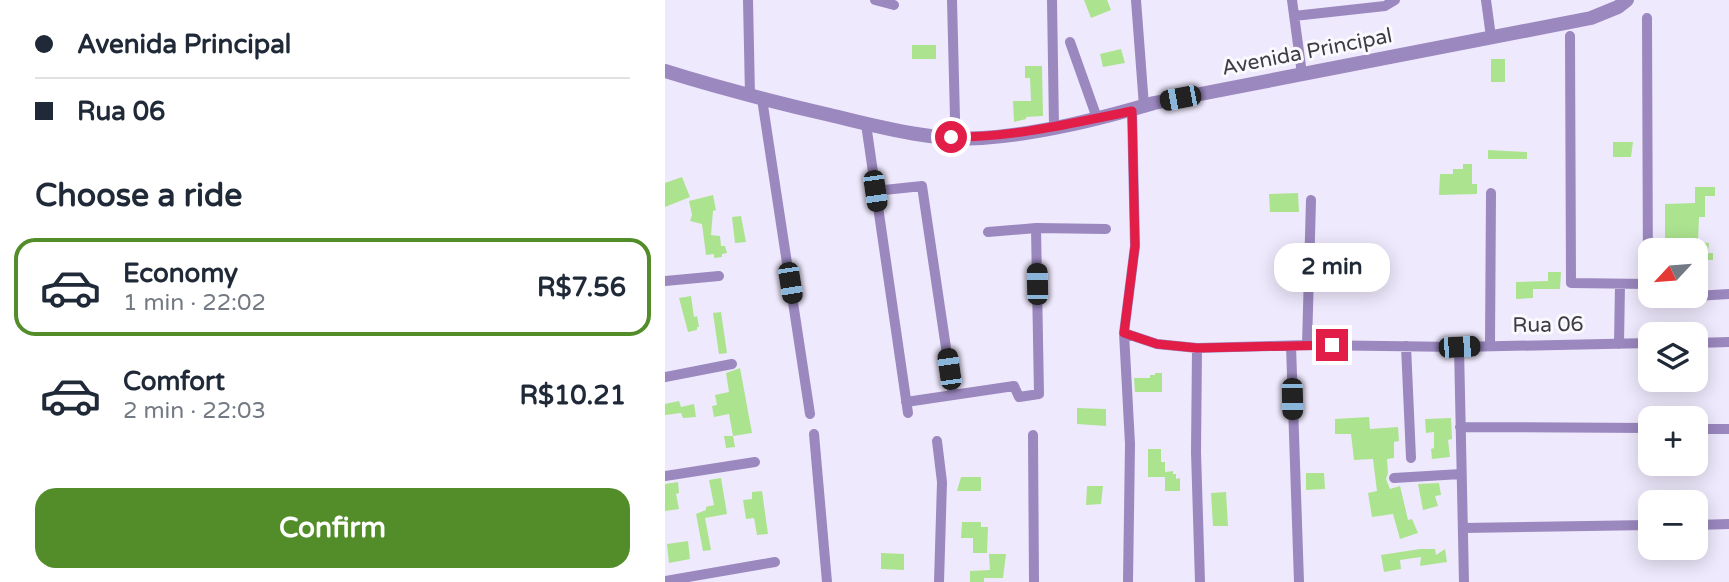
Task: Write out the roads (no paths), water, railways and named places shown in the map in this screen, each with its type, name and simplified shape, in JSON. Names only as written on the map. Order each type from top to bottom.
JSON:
[{"type":"street","points":[[748,0],[756,97],[810,414]]},
{"type":"street","points":[[875,0],[894,5]]},
{"type":"street","points":[[951,137],[955,118],[952,0]]},
{"type":"street","points":[[1052,0],[1054,127]]},
{"type":"street","points":[[1128,582],[1130,444],[1124,333],[1135,246],[1138,108],[1136,0]]},
{"type":"street","points":[[1292,0],[1302,74]]},
{"type":"street","points":[[1294,16],[1385,6],[1395,0]]},
{"type":"street","points":[[1486,0],[1491,37]]},
{"type":"street","name":"Avenida Principal","points":[[665,71],[904,134],[982,138],[1054,127],[1302,74],[1591,18],[1618,7],[1627,0]]},
{"type":"street","points":[[1570,36],[1571,283],[1648,284],[1647,18]]},
{"type":"street","points":[[1070,42],[1097,118]]},
{"type":"street","points":[[866,124],[907,407],[953,395],[1014,386],[1019,397],[1039,394],[1036,228]]},
{"type":"street","points":[[875,191],[922,186],[953,395]]},
{"type":"street","points":[[1490,345],[1491,193]]},
{"type":"street","points":[[1307,345],[1311,200]]},
{"type":"street","points":[[988,232],[1036,228],[1106,229]]},
{"type":"street","points":[[665,281],[719,276]]},
{"type":"street","points":[[1619,344],[1620,284]]},
{"type":"street","points":[[1708,295],[1729,294]]},
{"type":"street","name":"Rua 06","points":[[1124,333],[1157,344],[1197,348],[1638,343]]},
{"type":"street","points":[[1708,342],[1729,342]]},
{"type":"street","points":[[1291,345],[1299,582]]},
{"type":"street","points":[[1406,346],[1411,458]]},
{"type":"street","points":[[1459,347],[1464,582]]},
{"type":"street","points":[[1197,348],[1196,452],[1200,582]]},
{"type":"street","points":[[665,377],[731,364]]},
{"type":"street","points":[[1460,427],[1638,428]]},
{"type":"street","points":[[1708,429],[1729,429]]},
{"type":"street","points":[[814,434],[827,582]]},
{"type":"street","points":[[1033,435],[1034,582]]},
{"type":"street","points":[[937,441],[943,482],[939,582]]},
{"type":"street","points":[[665,476],[755,462]]},
{"type":"street","points":[[1394,478],[1461,474]]},
{"type":"street","points":[[1708,525],[1729,524]]},
{"type":"street","points":[[1462,528],[1638,525]]},
{"type":"street","points":[[665,581],[775,562]]}]
